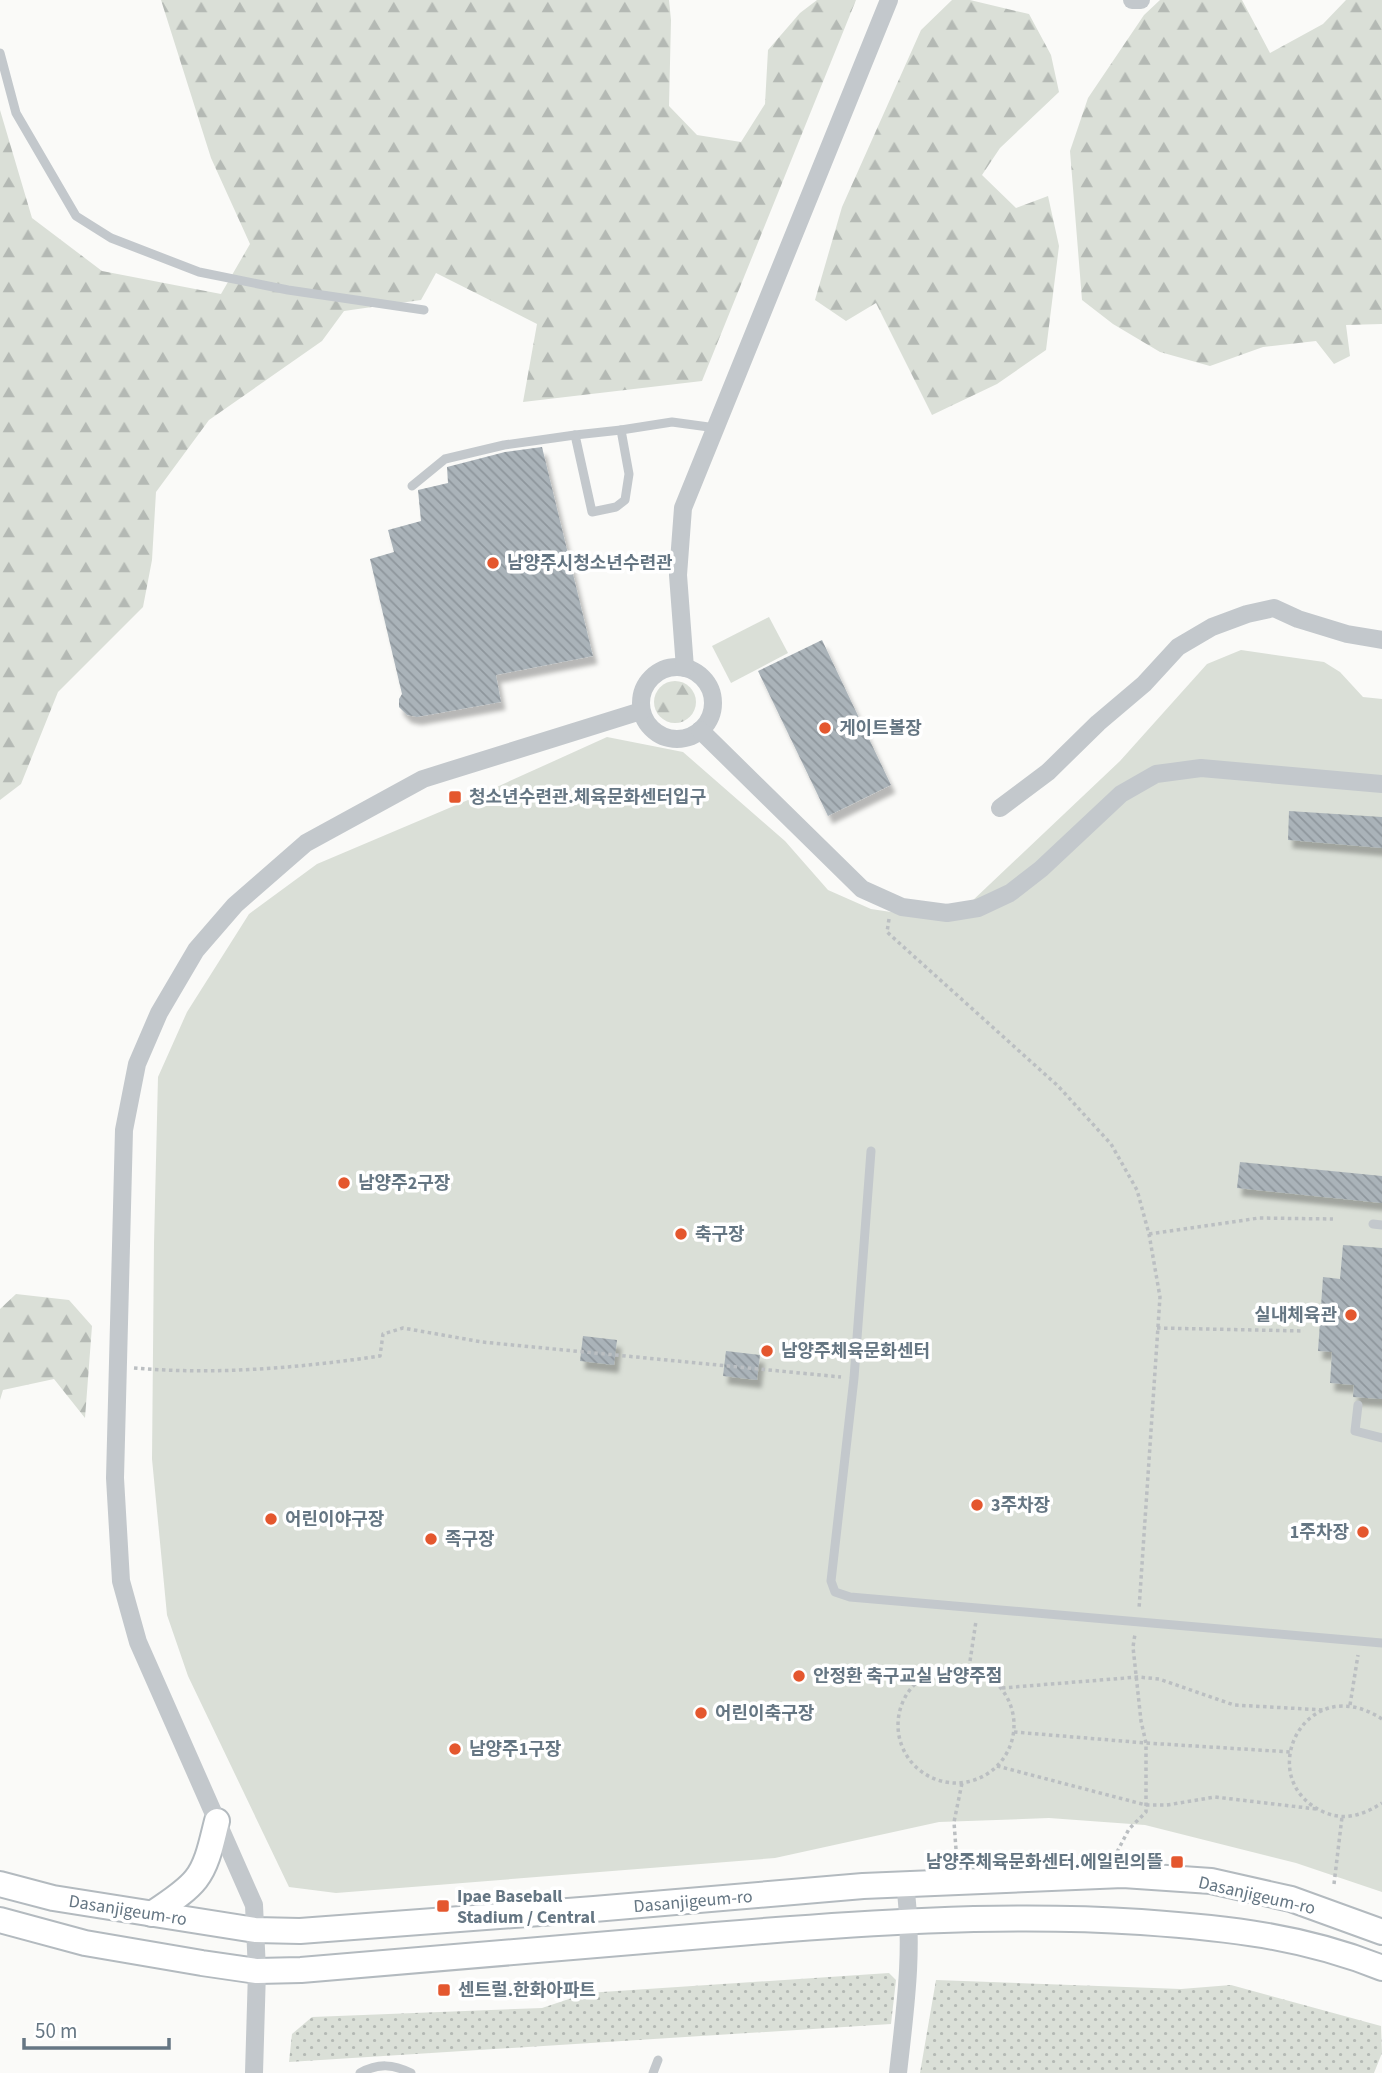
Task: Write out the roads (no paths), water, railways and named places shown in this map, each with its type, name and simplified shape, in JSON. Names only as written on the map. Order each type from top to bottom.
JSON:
[{"type":"street","points":[[685,668],[678,575],[683,508],[889,0]]},
{"type":"street","points":[[1132,0],[1141,0]]},
{"type":"street","points":[[1000,808],[1048,772],[1098,723],[1144,684],[1178,647],[1212,626],[1274,608],[1298,619],[1347,634],[1382,640]]},
{"type":"street","points":[[675,666],[685,668],[698,673],[706,681],[713,703],[711,715],[700,730],[686,738],[663,737],[653,731],[645,721],[640,697],[652,676],[675,666]]},
{"type":"street","points":[[254,2073],[257,1971],[254,1905],[138,1643],[121,1581],[115,1478],[124,1130],[137,1064],[159,1013],[196,950],[235,905],[306,843],[423,779],[641,711]]},
{"type":"street","points":[[700,730],[862,889],[902,907],[947,913],[978,908],[1010,893],[1041,869],[1121,794],[1156,774],[1200,768],[1382,784]]},
{"type":"street","points":[[152,1914],[196,1879],[205,1861],[217,1821]]},
{"type":"street","name":"Dasanjigeum-ro","points":[[0,1884],[52,1898],[255,1930],[314,1930],[863,1886],[1123,1875],[1211,1881],[1290,1899],[1382,1932]]},
{"type":"street","points":[[898,2073],[910,1920],[905,1885]]},
{"type":"street","name":"Dasanjigeum-ro","points":[[0,1920],[85,1942],[257,1971],[314,1969],[910,1920],[1075,1918],[1204,1927],[1278,1936],[1357,1958],[1382,1968]]},
{"type":"lane","points":[[0,53],[16,113],[76,216],[111,238],[199,272],[288,290],[424,310]]},
{"type":"lane","points":[[412,486],[445,459],[504,444],[672,422],[716,428]]},
{"type":"lane","points":[[575,435],[592,512],[615,508],[625,500],[629,474],[621,430]]},
{"type":"lane","points":[[871,1151],[854,1378],[831,1581],[835,1592],[850,1597],[1382,1643]]},
{"type":"lane","points":[[1357,1405],[1355,1431],[1382,1438]]},
{"type":"lane","points":[[653,2073],[657,2060]]},
{"type":"lane","points":[[360,2073],[374,2065],[392,2066],[411,2073]]},
{"type":"place","name":"남양주시청소년수련관","points":[[493,563]]},
{"type":"place","name":"게이트볼장","points":[[825,728]]},
{"type":"place","name":"청소년수련관.체육문화센터입구","points":[[455,797]]},
{"type":"place","name":"남양주2구장","points":[[344,1183]]},
{"type":"place","name":"축구장","points":[[681,1234]]},
{"type":"place","name":"실내체육관","points":[[1351,1315]]},
{"type":"place","name":"남양주체육문화센터","points":[[767,1351]]},
{"type":"place","name":"3주차장","points":[[977,1505]]},
{"type":"place","name":"어린이야구장","points":[[271,1519]]},
{"type":"place","name":"1주차장","points":[[1363,1532]]},
{"type":"place","name":"족구장","points":[[431,1539]]},
{"type":"place","name":"안정환 축구교실 남양주점","points":[[799,1676]]},
{"type":"place","name":"어린이축구장","points":[[701,1713]]},
{"type":"place","name":"남양주1구장","points":[[455,1749]]},
{"type":"place","name":"남양주체육문화센터.에일린의뜰","points":[[1177,1862]]},
{"type":"place","name":"Ipae Baseball Stadium / Central","points":[[443,1906]]},
{"type":"place","name":"센트럴.한화아파트","points":[[444,1990]]}]
